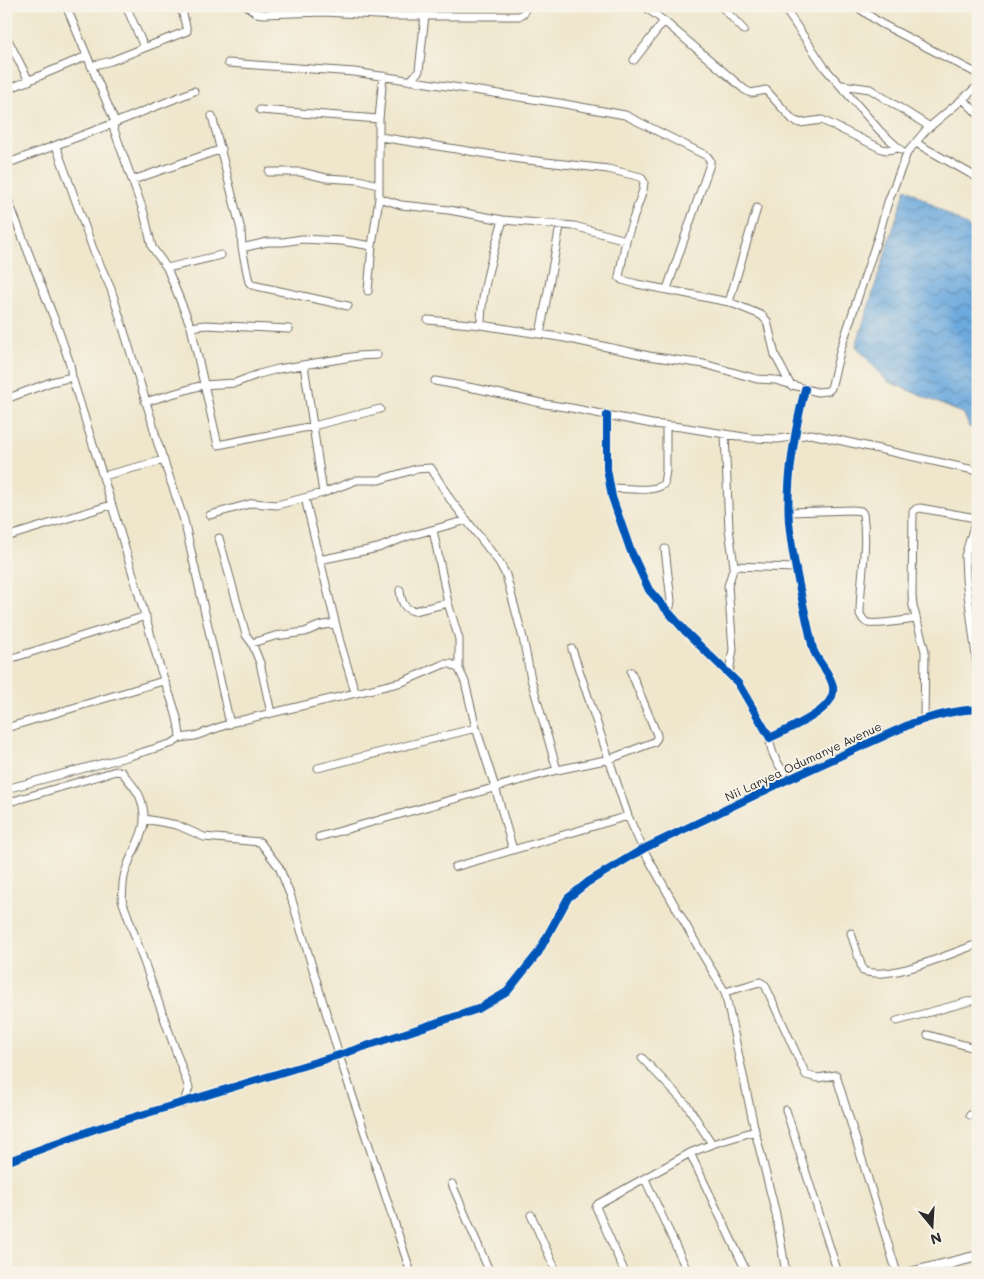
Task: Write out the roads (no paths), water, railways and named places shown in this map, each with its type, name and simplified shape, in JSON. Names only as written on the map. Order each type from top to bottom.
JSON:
[{"type":"street","points":[[66,6],[114,123],[144,213],[152,247],[167,268],[191,327],[218,445],[313,426],[380,409]]},
{"type":"street","points":[[126,6],[144,47]]},
{"type":"street","points":[[91,66],[111,61],[188,31],[181,6]]},
{"type":"street","points":[[247,6],[256,13],[263,14],[324,12],[395,16],[520,16],[524,13],[525,6]]},
{"type":"street","points":[[644,6],[745,90],[751,93],[766,90],[793,120],[800,123],[822,120],[831,122],[882,149],[898,148]]},
{"type":"street","points":[[721,6],[744,30]]},
{"type":"street","points":[[782,6],[825,68],[868,118],[898,148],[908,154]]},
{"type":"street","points":[[856,6],[880,23],[978,74]]},
{"type":"street","points":[[410,81],[419,71],[425,15]]},
{"type":"street","points":[[634,60],[664,21]]},
{"type":"street","points":[[6,36],[29,81]]},
{"type":"street","points":[[6,90],[87,56]]},
{"type":"street","points":[[228,63],[354,72],[559,103],[625,115],[707,156],[710,164],[667,289]]},
{"type":"street","points":[[368,291],[379,198],[379,118],[383,76]]},
{"type":"street","points":[[842,86],[870,89],[930,127]]},
{"type":"street","points":[[428,320],[481,325],[540,334],[649,356],[704,364],[757,379],[775,380],[791,386],[822,393],[828,392],[831,388],[841,348],[888,202],[908,154],[930,127],[978,86]]},
{"type":"street","points":[[6,164],[194,91]]},
{"type":"street","points":[[963,100],[978,114]]},
{"type":"street","points":[[260,110],[379,118]]},
{"type":"street","points":[[212,116],[241,230],[246,278],[252,285],[348,306]]},
{"type":"street","points":[[380,137],[519,159],[608,169],[641,176],[644,182],[626,240],[619,277],[622,280],[729,302],[764,318],[767,321],[775,354],[791,386]]},
{"type":"street","points":[[916,143],[978,178]]},
{"type":"street","points":[[56,146],[93,249],[111,289],[157,440],[184,520],[230,724]]},
{"type":"street","points":[[133,180],[222,150]]},
{"type":"street","points":[[269,172],[301,172],[326,178],[359,180],[378,185]]},
{"type":"street","points":[[379,198],[401,205],[450,210],[503,220],[551,223],[560,226],[589,229],[626,240]]},
{"type":"street","points":[[7,200],[70,364],[72,377],[146,616],[163,681],[177,719],[180,738]]},
{"type":"street","points":[[729,302],[757,208]]},
{"type":"street","points":[[481,325],[492,256],[503,220]]},
{"type":"street","points":[[540,334],[560,226]]},
{"type":"street","points":[[242,248],[267,242],[302,239],[342,241],[372,246]]},
{"type":"street","points":[[167,268],[221,255]]},
{"type":"street","points":[[191,327],[205,325],[289,329]]},
{"type":"street","points":[[146,402],[203,385],[235,383],[269,371],[349,357],[377,355]]},
{"type":"street","points":[[304,365],[324,493]]},
{"type":"street","points":[[6,399],[51,382],[72,377]]},
{"type":"street","points":[[435,381],[479,388],[545,404],[652,424],[750,438],[778,439],[811,434],[978,471]]},
{"type":"street","points":[[770,738],[819,712],[826,706],[833,694],[834,688],[813,650],[796,568],[789,512],[792,466],[805,389]]},
{"type":"street","points":[[607,415],[607,469],[615,510],[649,590],[738,683],[770,738],[774,756],[789,779]]},
{"type":"street","points":[[610,488],[650,489],[659,488],[664,484],[666,470],[666,426]]},
{"type":"street","points":[[725,434],[729,529],[734,566],[728,586],[733,649],[729,673]]},
{"type":"street","points":[[103,476],[164,460]]},
{"type":"street","points":[[210,515],[253,503],[277,505],[324,493],[357,480],[379,480],[416,469],[431,468],[446,493],[499,562],[506,575],[523,638],[529,670],[557,770]]},
{"type":"street","points":[[305,498],[319,560],[355,692]]},
{"type":"street","points":[[6,537],[111,505]]},
{"type":"street","points":[[924,719],[925,651],[916,619],[912,595],[913,512],[916,509],[977,516],[965,556],[966,579],[978,672]]},
{"type":"street","points":[[789,512],[861,511],[866,538],[861,590],[860,614],[862,619],[868,623],[916,619]]},
{"type":"street","points":[[319,560],[378,548],[467,520]]},
{"type":"street","points":[[433,530],[448,603],[459,639],[459,669],[465,682],[476,728],[495,787],[512,850]]},
{"type":"street","points":[[219,538],[246,635],[260,662],[271,713]]},
{"type":"street","points":[[665,549],[671,601],[669,612]]},
{"type":"street","points":[[734,566],[796,568]]},
{"type":"street","points":[[400,590],[404,606],[409,610],[448,603]]},
{"type":"street","points":[[6,660],[146,616]]},
{"type":"street","points":[[252,644],[275,636],[305,632],[319,626],[336,623]]},
{"type":"street","points":[[572,649],[628,816],[643,849],[701,952],[726,992],[755,1131],[776,1214],[786,1273]]},
{"type":"street","points":[[6,789],[173,743],[180,738],[195,736],[230,724],[402,682],[444,664],[451,664],[459,669]]},
{"type":"street","points":[[319,837],[557,770],[610,759],[654,742],[657,738],[631,672]]},
{"type":"street","points":[[6,728],[163,681]]},
{"type":"street","name":"Nii Laryea Odumanye Avenue","points":[[6,1162],[95,1129],[183,1104],[478,1009],[507,992],[538,954],[568,898],[588,882],[643,849],[789,779],[924,719],[962,710],[978,709]]},
{"type":"street","points":[[318,768],[476,728]]},
{"type":"street","points":[[6,803],[116,771],[122,772],[139,796],[145,818],[141,838],[131,856],[125,873],[122,900],[189,1088],[183,1104]]},
{"type":"street","points":[[455,866],[628,816]]},
{"type":"street","points":[[145,818],[177,824],[204,837],[260,842],[279,867],[291,897],[339,1055],[411,1273]]},
{"type":"street","points":[[851,933],[862,971],[872,974],[912,967],[978,944]]},
{"type":"street","points":[[726,992],[760,982],[765,985],[806,1075],[818,1078],[836,1075],[897,1273]]},
{"type":"street","points":[[897,1021],[978,999]]},
{"type":"street","points":[[928,1034],[978,1049]]},
{"type":"street","points":[[642,1058],[687,1105],[712,1144]]},
{"type":"street","points":[[786,1110],[838,1273]]},
{"type":"street","points":[[970,1115],[978,1117]]},
{"type":"street","points":[[625,1273],[596,1207],[598,1204],[690,1153],[755,1131]]},
{"type":"street","points":[[690,1153],[747,1273]]},
{"type":"street","points":[[646,1178],[688,1273]]},
{"type":"street","points":[[452,1184],[490,1273]]},
{"type":"street","points":[[532,1216],[557,1273]]},
{"type":"street","points":[[910,1273],[978,1256]]},
{"type":"water","points":[[906,188],[978,233],[978,430],[969,427],[964,414],[887,381],[856,346]]}]
